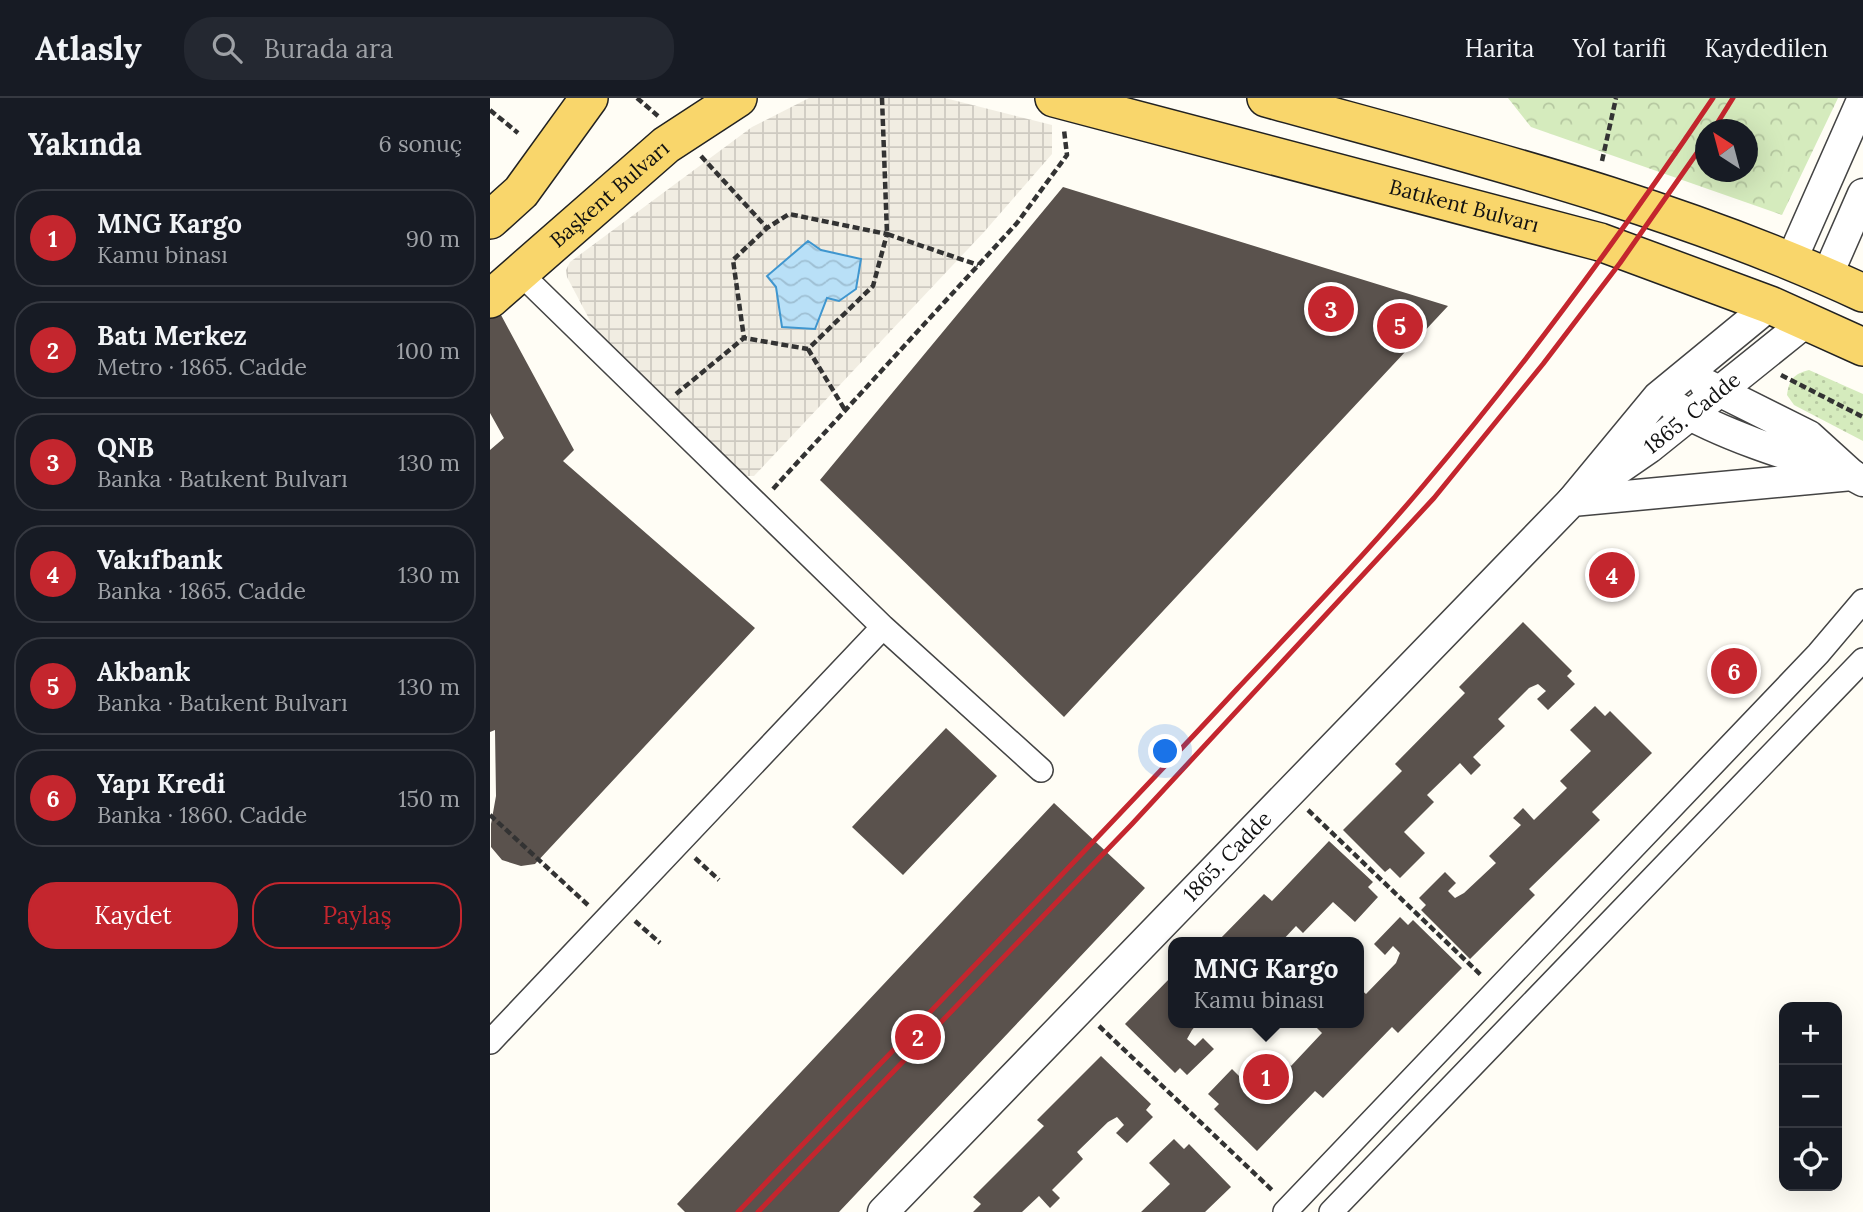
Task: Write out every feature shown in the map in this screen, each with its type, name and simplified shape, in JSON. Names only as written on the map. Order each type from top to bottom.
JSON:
[{"type":"main road","points":[[490,220],[521,192],[589,98]]},
{"type":"main road","name":"Başkent Bulvarı","points":[[490,299],[666,145],[738,98]]},
{"type":"main road","points":[[1266,98],[1623,198],[1791,261],[1863,293]]},
{"type":"main road","name":"Batıkent Bulvarı","points":[[1062,112],[1600,242],[1770,305],[1863,347]]},
{"type":"main road","points":[[1770,305],[1791,261]]},
{"type":"main road","points":[[1807,321],[1827,276]]},
{"type":"street","points":[[1791,261],[1863,98]]},
{"type":"street","points":[[1827,276],[1863,194]]},
{"type":"street","points":[[521,274],[883,627],[1041,770]]},
{"type":"street","name":"1865. Cadde","points":[[883,1212],[1572,501],[1658,397],[1770,305]]},
{"type":"street","name":"1865. Cadde","points":[[1572,501],[1649,448],[1807,321]]},
{"type":"street","points":[[1687,374],[1810,436],[1858,478]]},
{"type":"street","points":[[1658,397],[1688,415],[1782,453],[1858,478]]},
{"type":"street","points":[[1572,501],[1858,478]]},
{"type":"street","points":[[1287,1210],[1818,654],[1863,601]]},
{"type":"street","points":[[490,1042],[883,627]]},
{"type":"street","points":[[1331,1212],[1863,660]]},
{"type":"path","points":[[638,98],[665,122]]},
{"type":"path","points":[[808,349],[873,286],[887,233],[882,98]]},
{"type":"path","points":[[1602,160],[1616,98]]},
{"type":"path","points":[[490,110],[518,133]]},
{"type":"path","points":[[758,505],[1017,223],[1067,155],[1062,112]]},
{"type":"path","points":[[696,150],[767,228]]},
{"type":"path","points":[[744,338],[733,260],[767,228],[789,214],[887,233],[978,265]]},
{"type":"path","points":[[658,408],[744,338],[808,349],[845,410]]},
{"type":"path","points":[[1780,375],[1863,417]]},
{"type":"path","points":[[1290,793],[1497,990]]},
{"type":"path","points":[[490,815],[574,892]]},
{"type":"path","points":[[679,843],[719,880]]},
{"type":"path","points":[[618,907],[660,943]]},
{"type":"path","points":[[1081,1009],[1287,1210]]},
{"type":"green space","points":[[1508,98],[1838,98],[1782,215],[1531,127]]},
{"type":"green space","points":[[1809,370],[1863,394],[1863,441],[1794,405],[1787,395],[1789,385],[1796,375]]},
{"type":"shaded area","points":[[809,98],[945,98],[1052,125],[1052,154],[984,232],[754,476],[745,476],[595,330],[567,277],[566,270],[570,262],[752,127]]},
{"type":"water","points":[[808,241],[821,250],[861,259],[856,289],[839,301],[827,298],[815,329],[782,327],[776,287],[767,276]]},
{"type":"building","points":[[1063,187],[1448,306],[1064,717],[820,480]]},
{"type":"building","points":[[490,300],[501,315],[574,450],[563,461],[755,628],[535,864],[521,866],[502,860],[491,847],[491,824],[496,796],[495,730],[490,732],[490,450],[504,438],[490,413]]},
{"type":"building","points":[[1523,622],[1572,671],[1567,676],[1575,684],[1548,710],[1537,699],[1546,691],[1538,684],[1529,688],[1498,719],[1505,726],[1473,757],[1481,765],[1471,775],[1460,763],[1427,795],[1434,802],[1404,832],[1425,853],[1400,878],[1390,868],[1385,872],[1343,830],[1402,771],[1395,764],[1465,693],[1459,687]]},
{"type":"building","points":[[1595,706],[1605,716],[1610,711],[1652,753],[1592,812],[1600,820],[1529,889],[1535,895],[1470,959],[1421,910],[1426,905],[1419,898],[1445,872],[1456,883],[1448,891],[1455,898],[1464,893],[1496,863],[1489,856],[1521,825],[1513,818],[1523,808],[1534,820],[1567,788],[1560,781],[1591,751],[1570,730]]},
{"type":"building","points":[[946,728],[997,776],[903,875],[852,827]]},
{"type":"building","points":[[1054,803],[1145,888],[839,1212],[685,1212],[677,1204]]},
{"type":"building","points":[[1329,841],[1373,882],[1368,887],[1378,897],[1355,922],[1333,902],[1303,933],[1296,926],[1286,937],[1222,937],[1264,894],[1272,901]]},
{"type":"building","points":[[1400,917],[1408,925],[1413,920],[1462,968],[1398,1033],[1392,1027],[1323,1098],[1315,1091],[1257,1151],[1214,1109],[1219,1104],[1208,1094],[1232,1069],[1253,1090],[1283,1059],[1291,1066],[1322,1033],[1317,1028],[1364,1028],[1364,992],[1366,994],[1396,963],[1400,953],[1393,946],[1385,955],[1374,944]]},
{"type":"building","points":[[1168,980],[1168,1028],[1194,1028],[1187,1039],[1195,1046],[1203,1038],[1214,1049],[1187,1075],[1180,1068],[1175,1073],[1125,1024]]},
{"type":"building","points":[[1101,1056],[1151,1104],[1146,1110],[1153,1117],[1127,1143],[1116,1133],[1124,1125],[1117,1117],[1108,1122],[1077,1152],[1083,1159],[1052,1190],[1060,1198],[1050,1208],[1039,1196],[1022,1212],[973,1212],[981,1204],[973,1197],[1044,1126],[1037,1120]]},
{"type":"building","points":[[1174,1139],[1184,1149],[1189,1144],[1231,1187],[1205,1212],[1141,1212],[1170,1184],[1149,1163]]},
{"type":"railway","points":[[738,1212],[1113,821],[1401,512],[1500,392],[1574,296],[1713,98]]},
{"type":"railway","points":[[1720,119],[1733,98]]},
{"type":"railway","points":[[758,1212],[1132,824],[1434,498],[1543,364],[1620,263],[1695,156]]},
{"type":"place","name":"QNB","points":[[1331,309]]},
{"type":"place","name":"Akbank","points":[[1400,326]]},
{"type":"place","name":"Vakıfbank","points":[[1612,575]]},
{"type":"place","name":"Yapı Kredi","points":[[1734,671]]},
{"type":"place","name":"Batı Merkez","points":[[918,1037]]},
{"type":"place","name":"MNG Kargo","points":[[1266,1077]]}]
